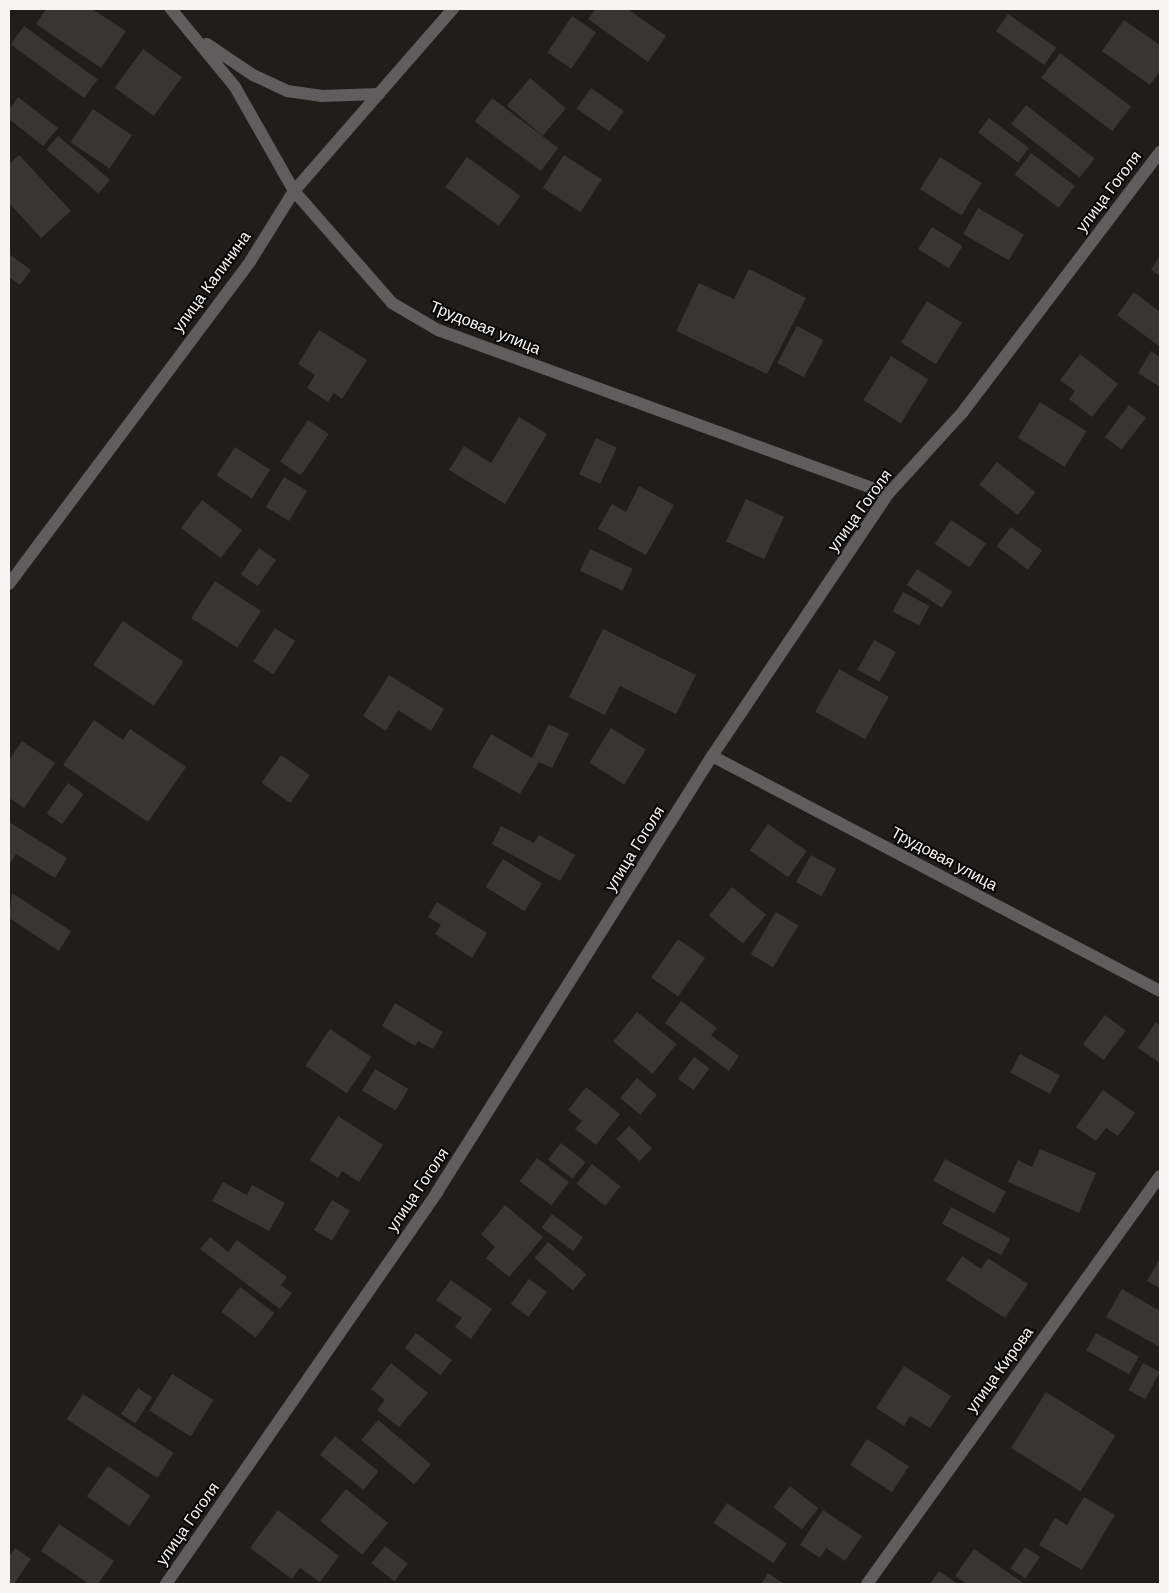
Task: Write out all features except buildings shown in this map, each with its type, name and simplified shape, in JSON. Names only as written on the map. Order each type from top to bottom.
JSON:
[{"type":"street","name":"Трудовая улица","points":[[171,9],[197,37],[235,87],[294,191],[392,303],[438,330],[888,494]]},
{"type":"street","name":"улица Калинина","points":[[9,584],[251,260],[294,191],[453,9]]},
{"type":"street","points":[[197,37],[252,75],[287,91],[321,96],[379,94]]},
{"type":"street","name":"улица Гоголя","points":[[166,1584],[437,1192],[712,756],[888,494],[962,413],[1160,152]]},
{"type":"street","name":"Трудовая улица","points":[[712,756],[1160,991]]},
{"type":"street","name":"улица Кирова","points":[[867,1584],[1160,1176]]}]
